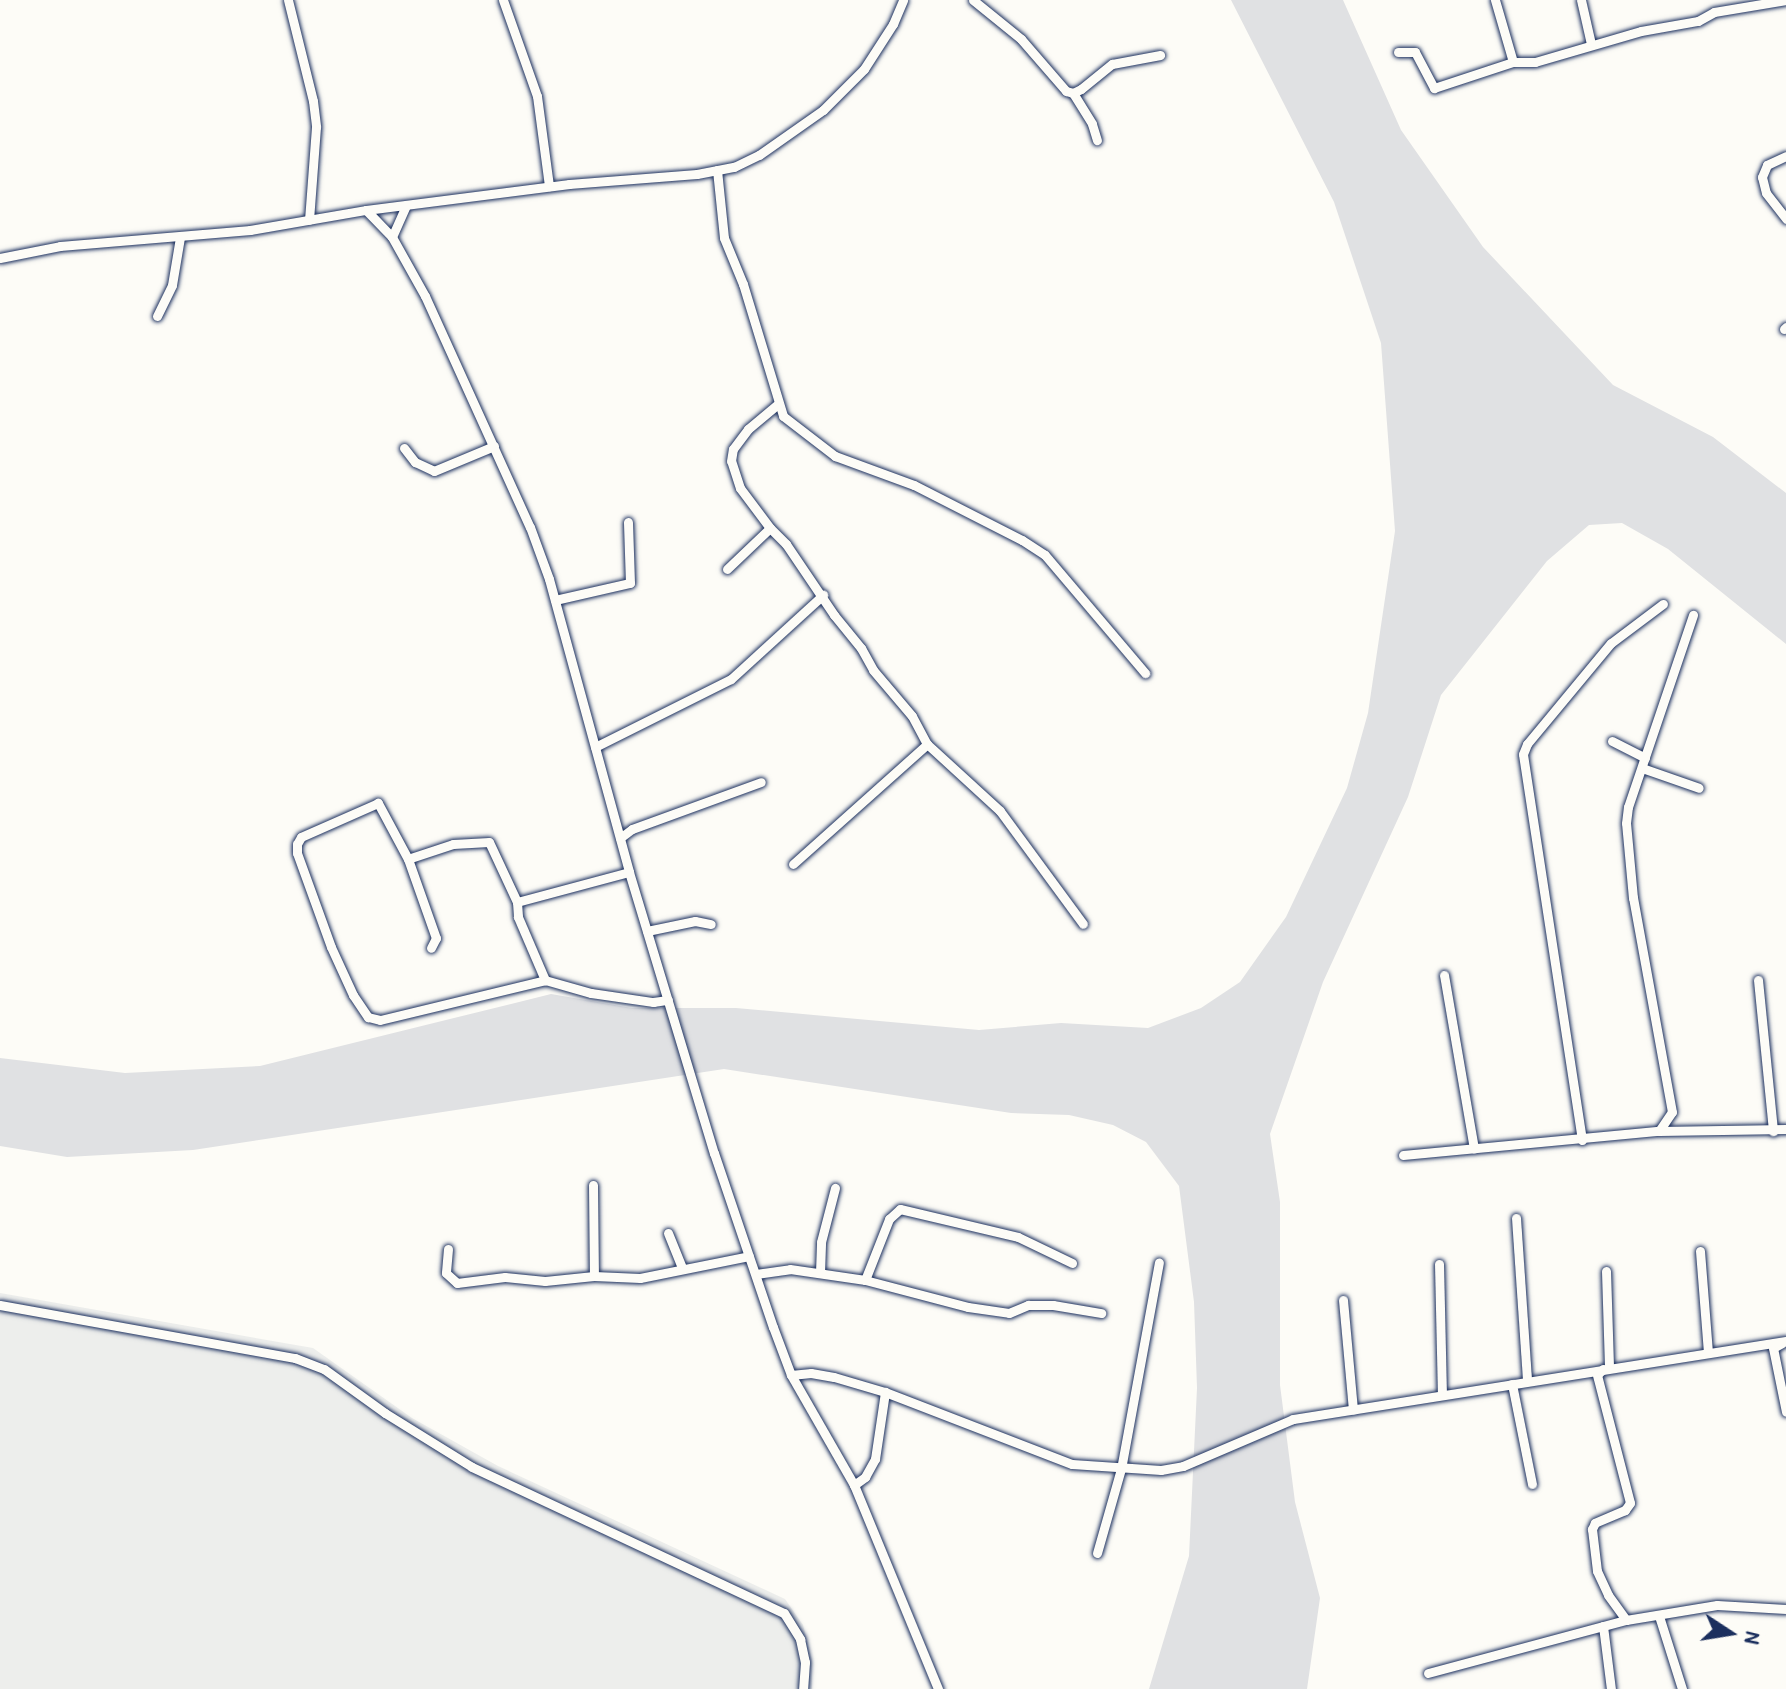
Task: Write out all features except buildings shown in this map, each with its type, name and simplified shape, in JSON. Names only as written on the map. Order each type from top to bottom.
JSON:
[{"type":"street","points":[[288,0],[297,26],[316,127],[309,220]]},
{"type":"street","points":[[503,0],[537,96],[549,186]]},
{"type":"street","points":[[0,258],[60,246],[180,237],[549,186],[717,170],[759,155],[823,110],[864,69],[893,24],[903,0]]},
{"type":"street","points":[[973,0],[1021,39],[1058,87],[1073,93],[1092,124],[1097,140]]},
{"type":"street","points":[[1495,0],[1513,62]]},
{"type":"street","points":[[1581,0],[1591,44]]},
{"type":"street","points":[[1398,52],[1415,52],[1434,88],[1513,62],[1535,62],[1591,44],[1698,21],[1714,12],[1786,0]]},
{"type":"street","points":[[1073,93],[1112,64],[1160,55]]},
{"type":"street","points":[[1786,156],[1767,165],[1762,177],[1766,193],[1786,219]]},
{"type":"street","points":[[717,170],[724,238],[743,284],[783,416],[835,456],[914,485],[1045,555],[1145,673]]},
{"type":"street","points":[[392,237],[406,205]]},
{"type":"street","points":[[366,210],[392,237],[425,296],[530,527],[555,600],[629,872],[749,1256],[791,1375],[854,1485],[938,1689]]},
{"type":"street","points":[[157,316],[172,285],[180,237]]},
{"type":"street","points":[[778,404],[748,429],[733,449],[731,461],[740,488],[786,544],[834,615],[861,648],[873,670],[912,716],[927,744],[1000,811],[1083,924]]},
{"type":"street","points":[[404,448],[415,462],[434,471],[494,446]]},
{"type":"street","points":[[555,600],[630,583],[628,522]]},
{"type":"street","points":[[727,569],[770,528]]},
{"type":"street","points":[[595,747],[731,679],[823,595]]},
{"type":"street","points":[[1582,1140],[1523,754],[1527,744],[1611,643],[1663,604]]},
{"type":"street","points":[[1659,1131],[1672,1112],[1633,898],[1626,823],[1628,807],[1693,615]]},
{"type":"street","points":[[1612,741],[1644,763],[1699,788]]},
{"type":"street","points":[[793,864],[927,744]]},
{"type":"street","points":[[620,838],[632,829],[761,782]]},
{"type":"street","points":[[431,948],[436,938],[408,859],[378,803],[301,837],[297,853],[331,947],[353,995],[368,1017],[380,1020],[545,980],[591,993],[653,1002],[668,1000]]},
{"type":"street","points":[[408,859],[453,844],[489,842],[517,902],[518,917],[545,980]]},
{"type":"street","points":[[517,902],[629,872]]},
{"type":"street","points":[[647,931],[695,921],[711,924]]},
{"type":"street","points":[[1444,975],[1474,1148]]},
{"type":"street","points":[[1758,980],[1773,1131]]},
{"type":"street","points":[[1403,1155],[1659,1131],[1786,1129]]},
{"type":"street","points":[[593,1185],[594,1276]]},
{"type":"street","points":[[820,1273],[821,1242],[835,1188]]},
{"type":"street","points":[[865,1280],[889,1219],[900,1209],[1018,1237],[1072,1263]]},
{"type":"street","points":[[1516,1218],[1527,1381]]},
{"type":"street","points":[[668,1233],[682,1268]]},
{"type":"street","points":[[448,1249],[446,1273],[457,1283],[505,1277],[545,1281],[594,1276],[640,1278],[749,1256]]},
{"type":"street","points":[[1700,1251],[1708,1353]]},
{"type":"street","points":[[1097,1553],[1121,1469],[1159,1262]]},
{"type":"street","points":[[1439,1264],[1442,1395]]},
{"type":"street","points":[[756,1274],[776,1269],[820,1273],[865,1280],[968,1307],[1009,1313],[1028,1305],[1053,1305],[1101,1313]]},
{"type":"street","points":[[1606,1271],[1606,1368]]},
{"type":"street","points":[[1343,1300],[1353,1410]]},
{"type":"street","points":[[0,1305],[267,1352],[324,1369],[385,1413],[472,1467],[784,1613],[800,1639],[805,1662],[803,1689]]},
{"type":"street","points":[[791,1375],[823,1375],[885,1392],[1072,1464],[1121,1469],[1183,1466],[1293,1419],[1786,1341]]},
{"type":"street","points":[[1786,1341],[1773,1348],[1786,1412]]},
{"type":"street","points":[[1606,1368],[1597,1375],[1630,1503],[1625,1510],[1595,1523],[1592,1529],[1597,1571],[1608,1595],[1626,1620]]},
{"type":"street","points":[[1512,1384],[1532,1484]]},
{"type":"street","points":[[854,1485],[865,1477],[875,1459],[885,1392]]},
{"type":"street","points":[[1428,1673],[1626,1620],[1717,1605],[1786,1609]]},
{"type":"street","points":[[1659,1616],[1682,1689]]},
{"type":"street","points":[[1603,1626],[1611,1689]]},
{"type":"shaded area","points":[[1231,0],[1343,0],[1401,130],[1483,247],[1613,385],[1713,437],[1786,493],[1786,644],[1668,549],[1622,523],[1589,525],[1547,561],[1441,695],[1408,797],[1323,982],[1270,1134],[1280,1202],[1280,1385],[1295,1502],[1320,1598],[1307,1689],[1149,1689],[1189,1556],[1197,1388],[1194,1302],[1179,1186],[1146,1142],[1113,1125],[1069,1115],[1011,1113],[724,1069],[193,1150],[67,1157],[0,1146],[0,1058],[125,1073],[260,1066],[551,994],[632,1008],[736,1008],[979,1030],[1061,1023],[1148,1028],[1201,1008],[1240,982],[1286,917],[1347,788],[1368,713],[1395,531],[1381,343],[1334,202]]},
{"type":"shaded area","points":[[0,1293],[313,1348],[412,1418],[498,1466],[785,1599],[803,1625],[812,1660],[812,1689],[0,1689]]}]
